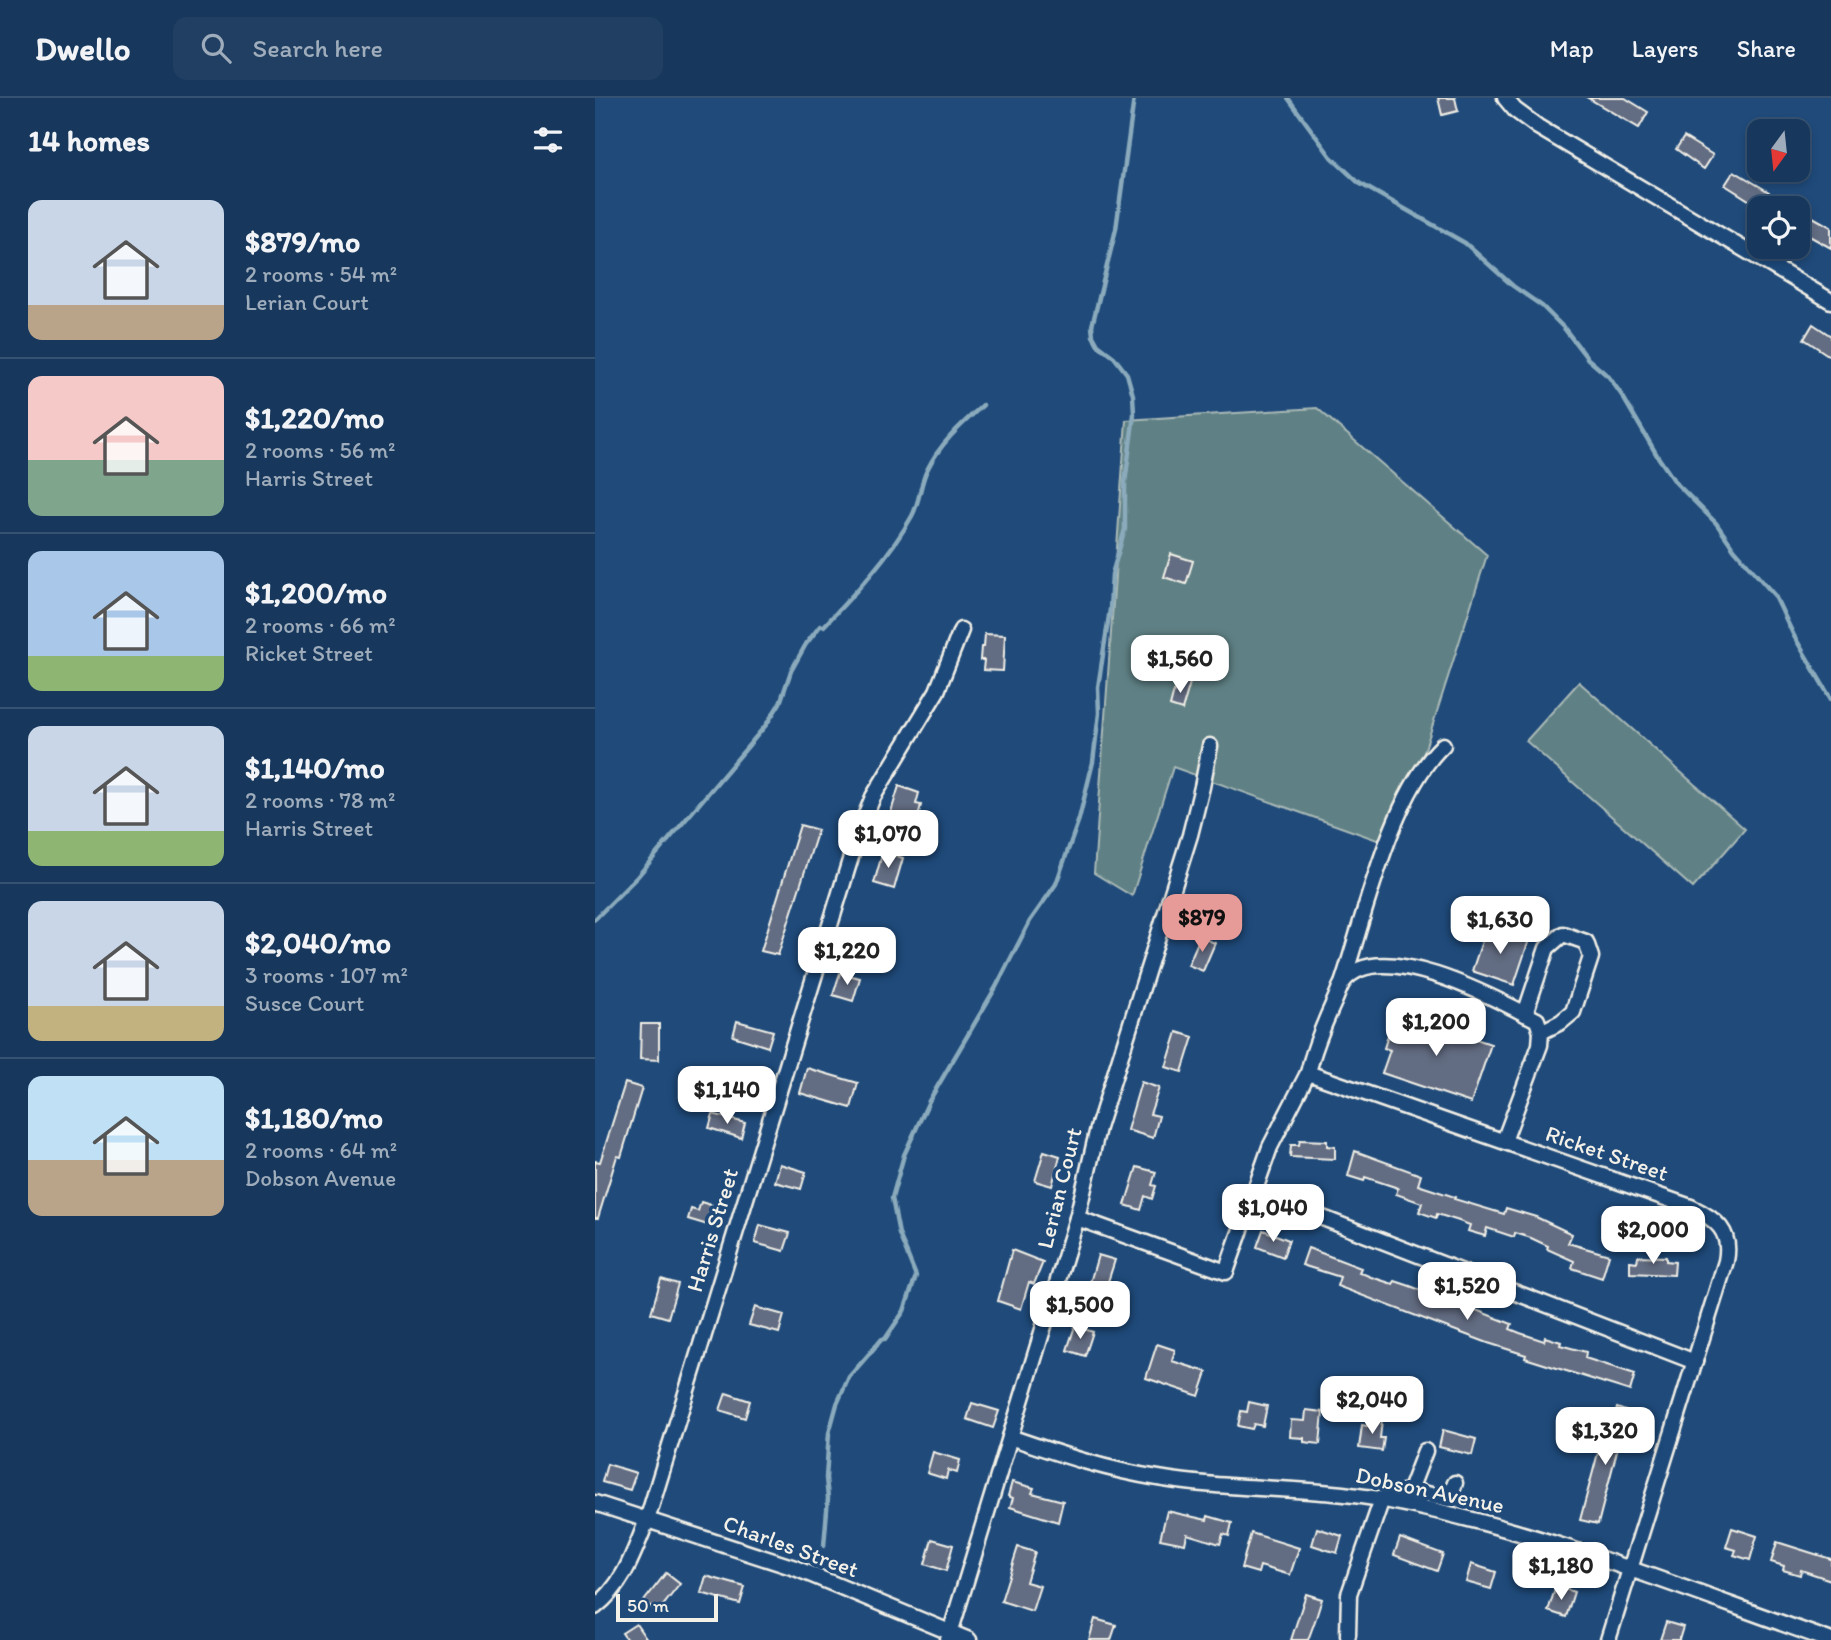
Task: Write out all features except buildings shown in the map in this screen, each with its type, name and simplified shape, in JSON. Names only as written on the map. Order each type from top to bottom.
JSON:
[{"type":"street","points":[[1505,98],[1515,110],[1538,127],[1831,301]]},
{"type":"street","name":"Harris Street","points":[[595,1607],[625,1574],[647,1520],[859,831],[873,797],[937,691],[961,630]]},
{"type":"street","points":[[1077,1218],[1226,1272],[1253,1191],[1281,1122],[1308,1073],[1315,1042],[1343,981],[1394,823],[1428,759],[1443,745]]},
{"type":"street","name":"Lerian Court","points":[[949,1636],[1077,1218],[1098,1128],[1190,835],[1210,746]]},
{"type":"street","points":[[1525,1014],[1547,948],[1563,934],[1586,942],[1591,957],[1573,1012],[1541,1032]]},
{"type":"street","points":[[1343,981],[1367,966],[1405,966],[1435,975],[1537,1020],[1541,1032],[1540,1045],[1504,1141]]},
{"type":"street","name":"Ricket Street","points":[[1308,1073],[1691,1207],[1717,1223],[1729,1247],[1608,1640]]},
{"type":"street","points":[[1253,1191],[1695,1362]]},
{"type":"street","name":"Dobson Avenue","points":[[1010,1437],[1084,1462],[1160,1479],[1309,1490],[1382,1499],[1490,1524],[1550,1541],[1829,1640]]},
{"type":"street","points":[[1410,1490],[1425,1451]]},
{"type":"street","points":[[1348,1635],[1349,1594],[1382,1499],[1410,1490],[1449,1499],[1455,1483]]},
{"type":"street","name":"Charles Street","points":[[595,1503],[795,1568],[949,1636],[969,1640]]},
{"type":"green space","points":[[1317,408],[1487,555],[1394,846],[1173,767],[1132,896],[1094,873],[1126,420]]},
{"type":"green space","points":[[1579,682],[1745,829],[1693,888],[1526,741]]},
{"type":"waterway","points":[[824,1546],[829,1433],[837,1404],[849,1377],[882,1339],[885,1339],[904,1311],[916,1276],[899,1234],[892,1198],[904,1155],[929,1101],[996,987],[1030,921],[1056,884],[1079,819],[1093,762],[1099,713],[1098,687],[1110,609],[1112,574],[1125,529],[1125,483],[1134,414],[1133,395],[1127,374],[1114,357],[1098,345],[1092,326],[1116,229],[1134,98]]},
{"type":"waterway","points":[[1288,98],[1331,157],[1359,183],[1465,243],[1513,286],[1542,306],[1564,328],[1588,359],[1609,377],[1676,483],[1716,523],[1734,549],[1775,596],[1794,636],[1831,699]]},
{"type":"waterway","points":[[595,919],[637,877],[766,725],[780,703],[791,671],[806,644],[883,560],[915,510],[932,460],[952,434],[983,405]]}]
